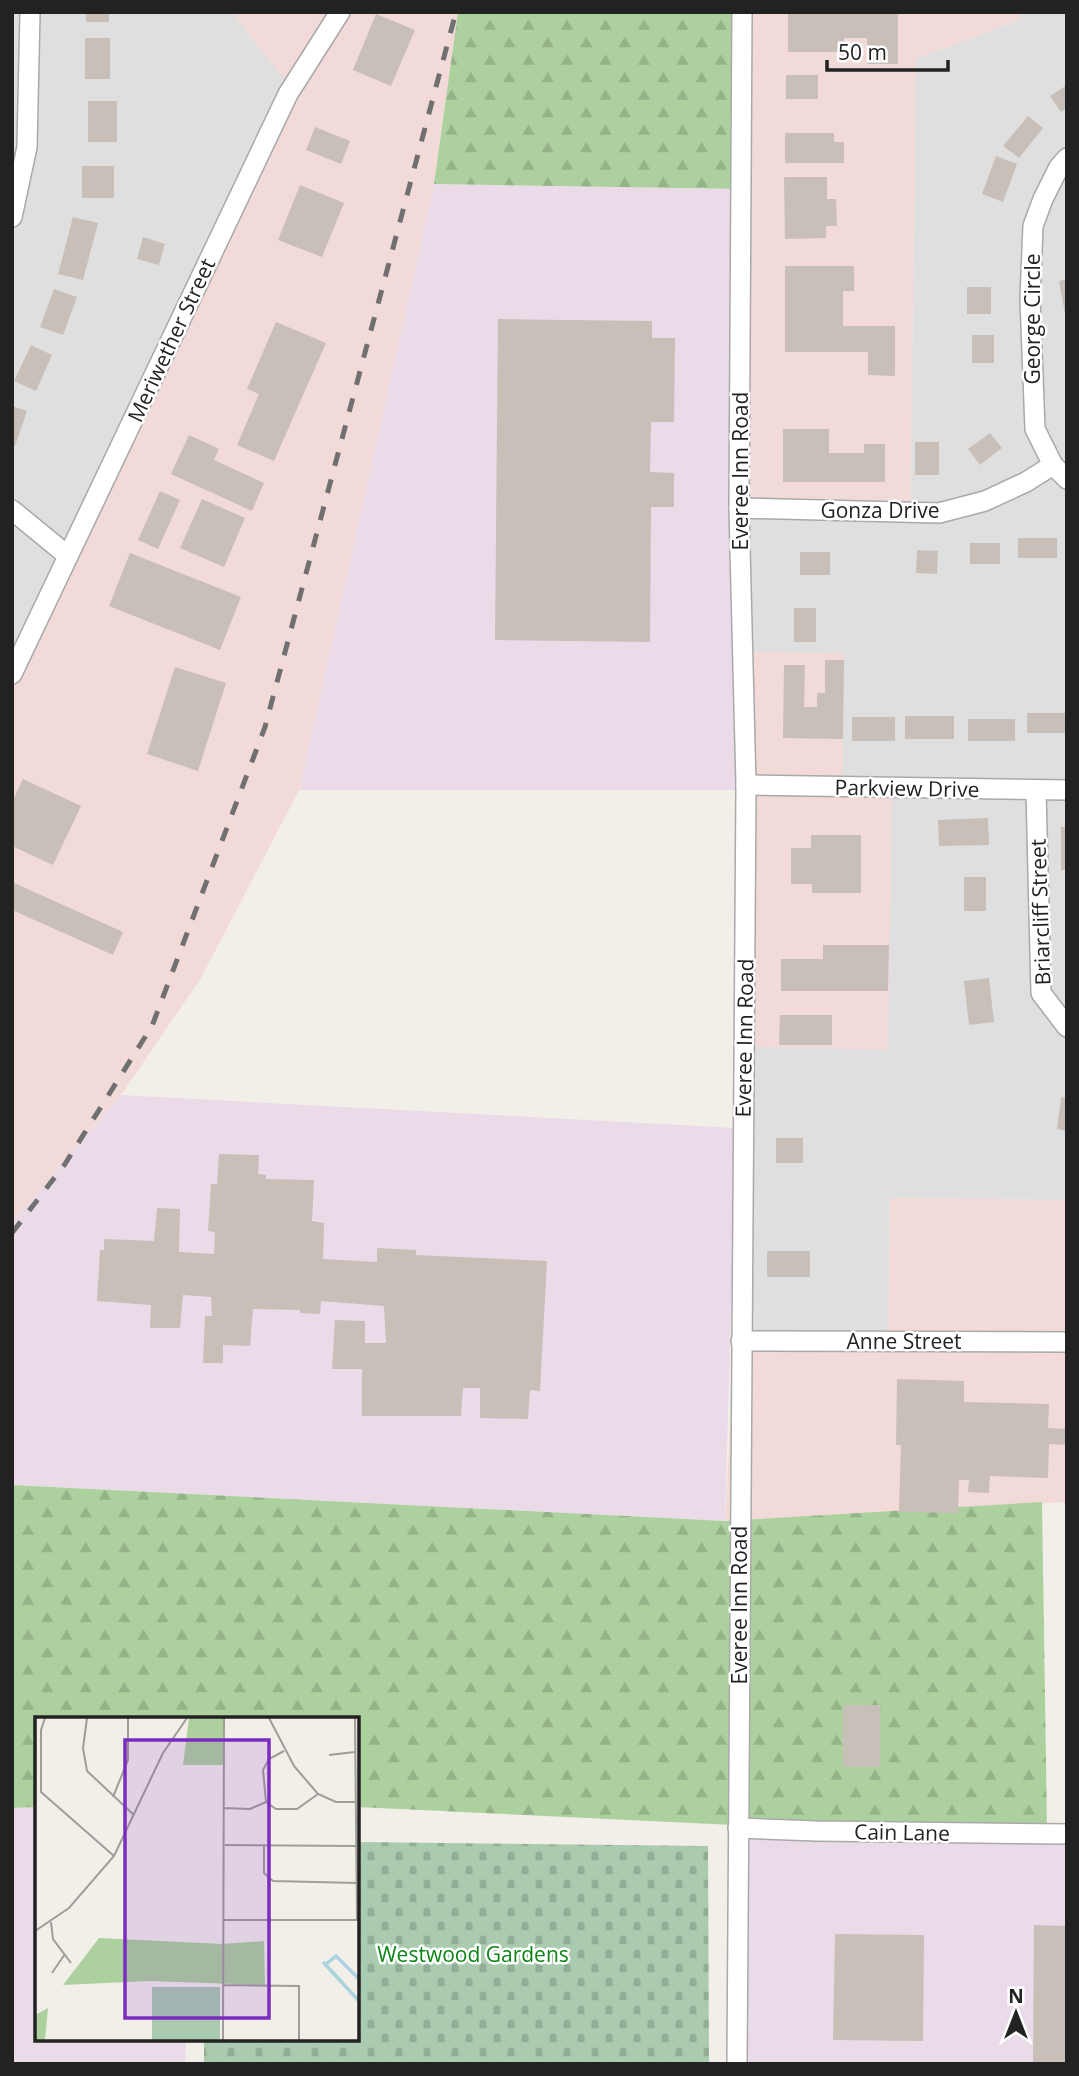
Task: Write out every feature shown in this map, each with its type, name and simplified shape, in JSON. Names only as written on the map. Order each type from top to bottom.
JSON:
[{"type":"street","points":[[12,217],[27,147],[30,12]]},
{"type":"street","name":"Meriwether Street","points":[[12,674],[288,94],[340,12]]},
{"type":"street","name":"Everee Inn Road","points":[[737,2064],[746,785],[739,508],[742,12]]},
{"type":"street","name":"George Circle","points":[[1060,472],[1035,429],[1030,299],[1033,226],[1048,188],[1067,158]]},
{"type":"street","name":"Gonza Drive","points":[[739,508],[939,513],[985,500],[1026,482],[1060,472]]},
{"type":"street","points":[[12,510],[68,556]]},
{"type":"street","name":"Parkview Drive","points":[[746,785],[1067,790]]},
{"type":"street","name":"Briarcliff Street","points":[[1036,790],[1041,993],[1067,1027]]},
{"type":"street","name":"Anne Street","points":[[741,1341],[1067,1342]]},
{"type":"street","name":"Cain Lane","points":[[738,1828],[1067,1834]]},
{"type":"shaded area","points":[[12,12],[232,12],[289,85],[12,672]]},
{"type":"shaded area","points":[[232,12],[458,12],[434,184],[299,790],[201,978],[121,1095],[12,1223],[12,672],[289,85]]},
{"type":"shaded area","points":[[739,12],[1019,12],[1021,19],[916,59],[910,519],[738,517]]},
{"type":"shaded area","points":[[1019,12],[1067,12],[1067,1200],[890,1198],[888,1343],[735,1339],[736,1046],[842,783],[738,651],[738,517],[910,519],[916,59],[1021,19]]},
{"type":"shaded area","points":[[434,184],[739,189],[737,790],[299,790]]},
{"type":"shaded area","points":[[738,651],[844,654],[842,782],[892,787],[888,1050],[736,1046]]},
{"type":"shaded area","points":[[121,1095],[736,1128],[725,1521],[12,1485],[12,1223]]},
{"type":"shaded area","points":[[890,1198],[1067,1200],[1067,1502],[725,1521],[735,1339],[888,1342]]},
{"type":"shaded area","points":[[35,1807],[35,2041],[186,2041],[185,2064],[12,2064],[12,1808]]},
{"type":"shaded area","points":[[734,1825],[1067,1829],[1067,2064],[736,2064]]},
{"type":"green space","points":[[458,12],[739,12],[739,189],[434,184]]},
{"type":"green space","points":[[12,1485],[725,1521],[1042,1502],[1047,1828],[734,1825],[359,1807],[359,1717],[35,1717],[35,1807],[12,1808]]},
{"type":"green space","name":"Westwood Gardens","points":[[359,1842],[708,1846],[709,2064],[204,2064],[204,2041],[359,2041]]},
{"type":"building","points":[[86,12],[109,12],[109,22],[86,22]]},
{"type":"building","points":[[788,12],[898,12],[898,64],[867,64],[867,38],[844,38],[844,52],[788,52]]},
{"type":"building","points":[[376,14],[415,30],[391,86],[353,70]]},
{"type":"building","points":[[85,38],[110,38],[110,79],[85,79]]},
{"type":"building","points":[[786,75],[818,75],[818,99],[786,99]]},
{"type":"building","points":[[1067,85],[1067,108],[1061,112],[1050,96]]},
{"type":"building","points":[[88,101],[117,101],[117,142],[88,142]]},
{"type":"building","points":[[1028,116],[1043,128],[1019,158],[1003,146]]},
{"type":"building","points":[[315,127],[350,141],[341,164],[306,150]]},
{"type":"building","points":[[785,133],[834,133],[834,142],[844,142],[844,163],[785,163]]},
{"type":"building","points":[[996,156],[1017,164],[1003,202],[982,194]]},
{"type":"building","points":[[82,166],[114,166],[114,198],[82,198]]},
{"type":"building","points":[[784,177],[827,177],[827,199],[836,199],[837,226],[826,226],[826,238],[785,239]]},
{"type":"building","points":[[300,185],[344,203],[322,257],[278,240]]},
{"type":"building","points":[[73,217],[98,223],[83,280],[58,274]]},
{"type":"building","points":[[143,237],[165,244],[159,265],[137,259]]},
{"type":"building","points":[[785,266],[854,266],[854,291],[843,291],[843,326],[895,326],[895,376],[868,375],[868,352],[785,352]]},
{"type":"building","points":[[1067,279],[1067,314],[1065,314],[1059,281]]},
{"type":"building","points":[[967,287],[991,287],[991,314],[967,314]]},
{"type":"building","points":[[54,289],[77,297],[63,335],[40,327]]},
{"type":"building","points":[[498,319],[652,321],[652,338],[675,338],[674,422],[651,422],[650,472],[674,473],[674,507],[651,507],[650,642],[495,640]]},
{"type":"building","points":[[276,322],[326,343],[274,461],[237,445],[259,394],[247,389]]},
{"type":"building","points":[[972,335],[994,335],[994,363],[972,363]]},
{"type":"building","points":[[31,345],[52,355],[36,391],[14,381]]},
{"type":"building","points":[[12,406],[27,411],[15,446],[12,445]]},
{"type":"building","points":[[783,429],[829,429],[829,453],[864,453],[864,444],[885,444],[885,482],[783,482]]},
{"type":"building","points":[[990,433],[1002,448],[980,465],[968,449]]},
{"type":"building","points":[[189,435],[219,449],[214,460],[264,483],[252,511],[171,474]]},
{"type":"building","points":[[915,442],[939,442],[939,475],[915,475]]},
{"type":"building","points":[[160,491],[180,500],[158,549],[138,540]]},
{"type":"building","points":[[202,499],[245,518],[224,567],[180,548]]},
{"type":"building","points":[[1018,538],[1057,538],[1057,558],[1018,558]]},
{"type":"building","points":[[970,543],[1000,543],[1000,564],[970,564]]},
{"type":"building","points":[[917,550],[938,551],[937,574],[916,573]]},
{"type":"building","points":[[800,552],[830,552],[830,575],[800,575]]},
{"type":"building","points":[[130,553],[241,597],[220,650],[109,606]]},
{"type":"building","points":[[794,608],[816,608],[816,642],[794,642]]},
{"type":"building","points":[[825,660],[844,660],[843,739],[783,738],[784,665],[805,665],[804,707],[817,707],[817,693],[825,693]]},
{"type":"building","points":[[175,667],[226,683],[198,771],[147,754]]},
{"type":"building","points":[[1027,713],[1067,713],[1067,733],[1027,733]]},
{"type":"building","points":[[905,716],[954,716],[954,739],[905,739]]},
{"type":"building","points":[[852,717],[895,717],[895,741],[852,741]]},
{"type":"building","points":[[968,719],[1015,719],[1015,741],[968,741]]},
{"type":"building","points":[[23,779],[81,806],[53,865],[12,846],[12,802]]},
{"type":"building","points":[[988,818],[989,845],[939,846],[938,820]]},
{"type":"building","points":[[1061,827],[1067,827],[1067,870],[1061,870]]},
{"type":"building","points":[[811,835],[861,835],[861,893],[812,893],[812,884],[791,884],[791,848],[811,848]]},
{"type":"building","points":[[964,877],[986,877],[986,911],[964,911]]},
{"type":"building","points":[[12,882],[123,932],[113,955],[12,910]]},
{"type":"building","points":[[823,945],[889,945],[888,991],[781,991],[781,959],[823,959]]},
{"type":"building","points":[[989,978],[994,1022],[969,1025],[964,981]]},
{"type":"building","points":[[780,1015],[832,1015],[832,1045],[779,1045]]},
{"type":"building","points":[[1061,1097],[1067,1098],[1067,1131],[1057,1129]]},
{"type":"building","points":[[776,1138],[803,1138],[803,1163],[776,1163]]},
{"type":"building","points":[[219,1154],[259,1155],[258,1174],[266,1175],[266,1179],[314,1180],[312,1221],[324,1223],[323,1259],[377,1262],[377,1248],[416,1250],[416,1255],[547,1261],[540,1391],[530,1390],[528,1419],[480,1418],[480,1388],[463,1388],[461,1416],[362,1416],[362,1369],[332,1369],[335,1320],[365,1321],[365,1343],[386,1343],[384,1306],[321,1301],[320,1314],[300,1313],[300,1310],[253,1309],[250,1346],[223,1345],[223,1363],[203,1363],[205,1316],[212,1316],[211,1297],[183,1295],[180,1328],[150,1328],[151,1305],[97,1301],[100,1250],[104,1250],[104,1239],[154,1241],[157,1208],[180,1209],[179,1252],[214,1254],[215,1232],[208,1231],[211,1184],[217,1184]]},
{"type":"building","points":[[767,1251],[810,1251],[810,1277],[767,1277]]},
{"type":"building","points":[[897,1379],[964,1381],[964,1402],[1049,1404],[1048,1428],[1067,1429],[1067,1445],[1049,1444],[1048,1478],[990,1476],[989,1493],[968,1492],[969,1480],[959,1480],[958,1513],[899,1512],[901,1445],[896,1445]]},
{"type":"building","points":[[843,1705],[880,1705],[880,1767],[843,1767]]},
{"type":"building","points":[[1034,1925],[1067,1926],[1067,2064],[1033,2064]]},
{"type":"building","points":[[835,1934],[924,1935],[923,2041],[833,2040]]},
{"type":"railway","points":[[12,1233],[65,1164],[152,1026],[265,727],[456,12]]}]
